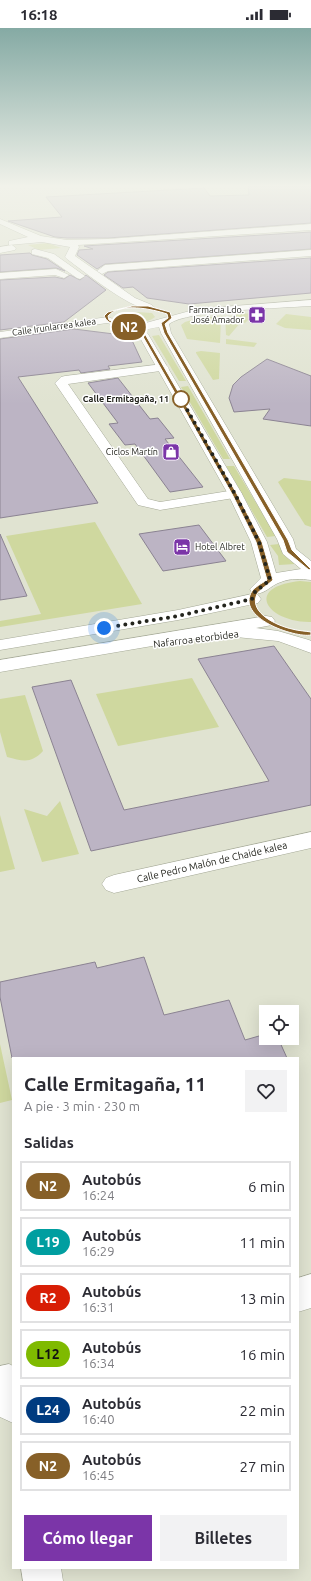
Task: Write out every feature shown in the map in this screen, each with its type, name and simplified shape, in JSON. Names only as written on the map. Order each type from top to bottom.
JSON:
[{"type":"street","points":[[54,258],[89,283]]},
{"type":"street","points":[[72,258],[131,300],[168,313],[166,317],[166,333],[285,540],[289,551],[311,569]]},
{"type":"street","points":[[102,271],[104,268],[235,258]]},
{"type":"street","points":[[0,276],[56,272],[64,275]]},
{"type":"street","points":[[166,317],[311,299]]},
{"type":"street","points":[[130,327],[142,327],[166,317],[197,312],[311,303]]},
{"type":"street","points":[[124,308],[148,307]]},
{"type":"street","name":"Calle Irunlarrea kalea","points":[[0,335],[110,316],[116,324],[130,327]]},
{"type":"street","points":[[130,327],[143,334],[235,494],[259,542],[270,580]]},
{"type":"street","points":[[163,368],[65,380],[61,383],[143,502],[150,505],[160,506],[235,494]]},
{"type":"street","points":[[285,540],[300,548],[311,559]]},
{"type":"street","points":[[311,575],[285,576],[270,580],[255,592],[252,599],[255,610],[266,621],[293,632],[311,634]]},
{"type":"street","points":[[0,644],[178,616],[252,599]]},
{"type":"street","name":"Nafarroa etorbidea","points":[[0,666],[266,621]]},
{"type":"street","name":"Nafarroa etorbidea","points":[[126,644],[155,645],[244,633],[278,636],[302,643],[311,648]]},
{"type":"street","name":"Calle Pedro Malón de Chaide kalea","points":[[114,884],[311,840]]},
{"type":"street","points":[[299,1295],[311,1291]]},
{"type":"street","points":[[41,1569],[43,1581]]},
{"type":"green space","points":[[137,312],[152,313],[155,317],[148,321],[135,322],[123,317],[126,314]]},
{"type":"green space","points":[[254,314],[245,323],[241,322],[229,336],[226,335],[226,322],[228,319],[234,315]]},
{"type":"green space","points":[[286,314],[311,317],[311,330],[285,328],[276,324]]},
{"type":"green space","points":[[224,316],[221,319],[220,343],[187,339],[181,325],[185,322],[198,318]]},
{"type":"green space","points":[[159,335],[186,381],[179,381],[152,336]]},
{"type":"green space","points":[[226,339],[257,343],[254,347],[226,344]]},
{"type":"green space","points":[[201,351],[220,353],[219,379],[213,380],[196,353]]},
{"type":"green space","points":[[188,386],[230,459],[223,459],[181,387]]},
{"type":"green space","points":[[226,466],[234,466],[276,536],[267,537]]},
{"type":"green space","points":[[284,478],[311,481],[311,527],[305,525],[278,482]]},
{"type":"green space","points":[[95,522],[142,604],[0,627],[0,621],[41,614],[6,536]]},
{"type":"green space","points":[[279,544],[286,557],[295,564],[279,565],[278,556],[270,545]]},
{"type":"green space","points":[[300,581],[311,582],[311,622],[296,621],[283,617],[273,611],[268,604],[267,597],[271,590],[282,585]]},
{"type":"green space","points":[[192,678],[219,727],[118,746],[96,694]]},
{"type":"green space","points":[[25,695],[43,751],[31,760],[18,760],[7,757],[0,732],[0,699]]},
{"type":"green space","points":[[60,801],[79,854],[42,862],[24,809],[47,816]]},
{"type":"green space","points":[[0,815],[15,869],[0,872]]},
{"type":"green space","points":[[0,1044],[12,1100],[0,1103]]},
{"type":"building","points":[[0,258],[45,258],[65,271],[56,268],[0,272]]},
{"type":"building","points":[[82,258],[181,258],[105,264],[97,269]]},
{"type":"building","points":[[311,258],[311,293],[189,304],[147,298],[133,287],[123,288],[104,275],[108,272]]},
{"type":"building","points":[[70,275],[80,280],[86,275],[106,290],[64,322],[0,330],[0,280],[55,277],[64,279]]},
{"type":"building","points":[[74,329],[130,336],[142,362],[108,366],[110,369],[81,373],[79,370],[18,377],[98,503],[0,518],[0,339]]},
{"type":"building","points":[[267,359],[311,376],[311,426],[263,419],[270,409],[234,412],[229,398],[233,385],[241,377]]},
{"type":"building","points":[[118,378],[150,419],[158,418],[174,438],[165,439],[203,487],[170,492],[135,444],[125,445],[109,424],[118,423],[88,383]]},
{"type":"building","name":"Hotel Albret","points":[[199,525],[226,561],[163,571],[139,534]]},
{"type":"building","points":[[0,534],[27,596],[0,600]]},
{"type":"building","points":[[274,646],[311,699],[311,805],[91,851],[32,687],[71,680],[124,810],[269,781],[198,659]]},
{"type":"building","points":[[144,957],[164,1015],[229,1000],[245,1040],[259,1036],[259,1045],[281,1045],[287,1057],[12,1058],[0,997],[0,982],[95,962],[97,968]]},
{"type":"bus line","name":"N2","points":[[311,569],[289,551],[285,540],[173,342],[166,333],[163,323],[170,318],[168,313],[148,307],[132,307],[117,309],[109,312],[106,316],[108,320],[116,324],[130,327],[143,334],[235,494],[259,542],[270,580],[261,585],[255,592],[252,599],[253,606],[258,614],[266,621],[278,627],[293,632],[311,634]]},
{"type":"place","name":"Farmacia Ldo. José Amador","points":[[257,315]]},
{"type":"place","name":"Calle Ermitagaña, 11","points":[[181,399]]},
{"type":"place","name":"Ciclos Martín","points":[[171,452]]},
{"type":"place","name":"Hotel Albret","points":[[182,547]]},
{"type":"route","points":[[104,628],[178,616],[252,599],[255,592],[261,585],[270,580],[259,542],[235,494],[180,398],[181,399]]}]
